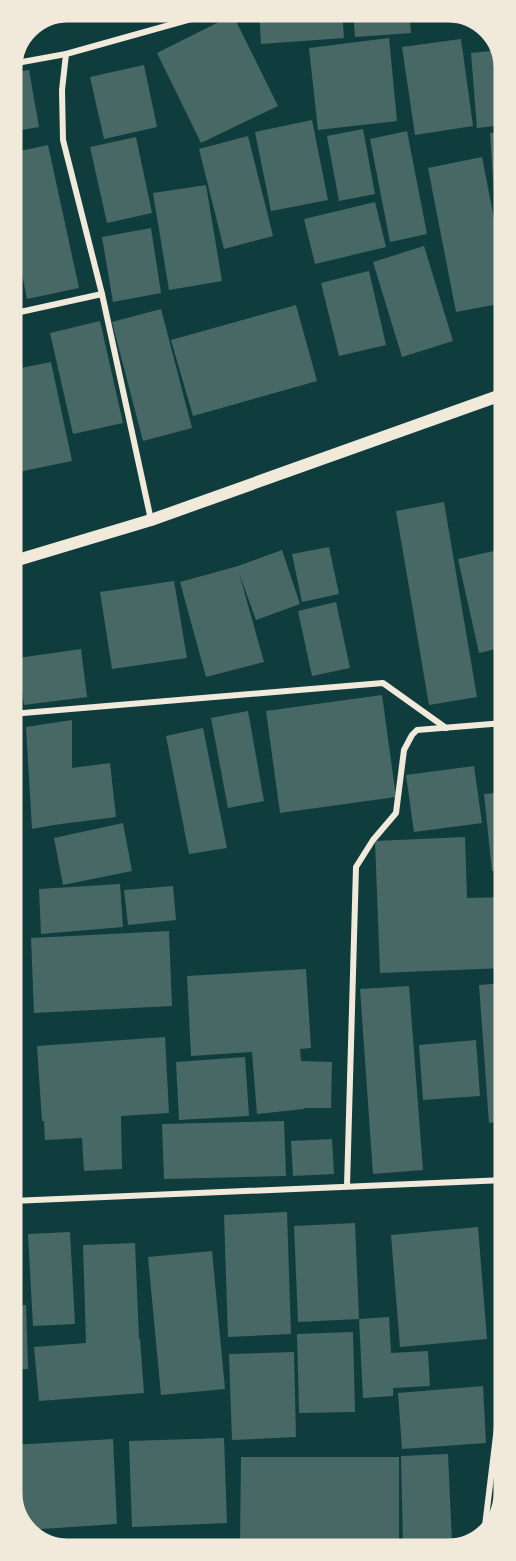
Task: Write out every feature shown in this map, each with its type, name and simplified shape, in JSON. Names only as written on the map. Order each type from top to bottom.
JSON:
[{"type":"main road","points":[[21,559],[151,520],[495,397]]},
{"type":"street","points":[[22,62],[66,54],[184,21]]},
{"type":"street","points":[[66,54],[62,90],[63,140],[102,294],[151,520]]},
{"type":"street","points":[[21,312],[102,294]]},
{"type":"street","points":[[21,713],[384,683],[447,729]]},
{"type":"street","points":[[347,1186],[356,867],[373,840],[396,813],[404,750],[408,740],[417,730],[495,724]]},
{"type":"street","points":[[21,1201],[495,1180]]},
{"type":"street","points":[[486,1520],[495,1444]]},
{"type":"building","points":[[221,21],[236,21],[278,106],[201,143],[157,53]]},
{"type":"building","points":[[260,21],[343,21],[344,38],[261,44]]},
{"type":"building","points":[[354,21],[410,21],[411,33],[355,37]]},
{"type":"building","points":[[389,38],[397,121],[318,130],[309,48]]},
{"type":"building","points":[[461,39],[473,126],[415,135],[402,47]]},
{"type":"building","points":[[491,51],[493,56],[495,126],[477,128],[471,53]]},
{"type":"building","points":[[144,65],[157,127],[104,139],[90,77]]},
{"type":"building","points":[[29,70],[39,127],[21,130],[21,71]]},
{"type":"building","points":[[312,120],[328,200],[271,211],[255,132]]},
{"type":"building","points":[[363,129],[375,194],[339,201],[327,136]]},
{"type":"building","points":[[407,131],[427,234],[390,242],[370,139]]},
{"type":"building","points":[[490,133],[495,133],[494,195]]},
{"type":"building","points":[[248,136],[273,236],[224,249],[199,149]]},
{"type":"building","points":[[136,137],[152,213],[107,223],[90,147]]},
{"type":"building","points":[[48,145],[79,288],[27,299],[21,269],[21,151]]},
{"type":"building","points":[[482,157],[495,224],[495,305],[456,312],[428,168]]},
{"type":"building","points":[[206,185],[222,281],[169,290],[153,193]]},
{"type":"building","points":[[375,202],[386,247],[315,264],[304,219]]},
{"type":"building","points":[[151,228],[161,293],[113,302],[102,237]]},
{"type":"building","points":[[424,246],[453,341],[402,357],[373,262]]},
{"type":"building","points":[[369,271],[386,345],[339,356],[321,283]]},
{"type":"building","points":[[296,305],[317,381],[193,416],[171,340]]},
{"type":"building","points":[[161,309],[192,428],[143,441],[112,322]]},
{"type":"building","points":[[100,321],[123,423],[73,434],[50,333]]},
{"type":"building","points":[[51,362],[72,461],[21,472],[21,368]]},
{"type":"building","points":[[444,502],[477,697],[429,705],[396,511]]},
{"type":"building","points":[[329,547],[339,594],[302,602],[292,554]]},
{"type":"building","points":[[282,550],[300,604],[256,620],[239,573],[264,662],[206,677],[180,582],[238,566]]},
{"type":"building","points":[[494,551],[495,649],[479,653],[458,559]]},
{"type":"building","points":[[174,581],[187,658],[112,669],[100,592]]},
{"type":"building","points":[[336,602],[350,668],[312,676],[298,611]]},
{"type":"building","points":[[81,649],[87,697],[24,705],[21,658]]},
{"type":"building","points":[[382,695],[396,797],[280,813],[266,711]]},
{"type":"building","points":[[248,711],[264,801],[228,808],[211,718]]},
{"type":"building","points":[[72,720],[72,768],[110,763],[116,817],[32,829],[26,727]]},
{"type":"building","points":[[203,728],[227,848],[189,854],[166,736]]},
{"type":"building","points":[[474,766],[482,823],[414,832],[406,775]]},
{"type":"building","points":[[495,793],[495,871],[492,871],[484,794]]},
{"type":"building","points":[[123,823],[132,871],[63,885],[54,838]]},
{"type":"building","points":[[465,837],[467,898],[495,897],[495,968],[380,973],[375,841]]},
{"type":"building","points":[[120,884],[123,927],[41,934],[39,889]]},
{"type":"building","points":[[173,886],[176,920],[128,925],[124,890]]},
{"type":"building","points":[[169,931],[172,1006],[34,1013],[31,938]]},
{"type":"building","points":[[306,969],[311,1048],[300,1049],[301,1061],[332,1062],[331,1108],[304,1108],[257,1114],[252,1052],[191,1056],[187,976]]},
{"type":"building","points":[[495,984],[495,1123],[489,1123],[479,985]]},
{"type":"building","points":[[409,986],[423,1170],[373,1174],[360,989]]},
{"type":"building","points":[[165,1037],[169,1113],[121,1116],[122,1169],[84,1171],[82,1138],[45,1140],[37,1046]]},
{"type":"building","points":[[476,1040],[480,1096],[423,1100],[419,1045]]},
{"type":"building","points":[[245,1057],[249,1116],[179,1120],[176,1062]]},
{"type":"building","points":[[284,1121],[286,1176],[164,1179],[162,1124]]},
{"type":"building","points":[[332,1139],[334,1174],[293,1176],[291,1141]]},
{"type":"building","points":[[287,1212],[291,1334],[228,1337],[224,1215]]},
{"type":"building","points":[[355,1223],[359,1319],[298,1322],[294,1226]]},
{"type":"building","points":[[478,1227],[487,1339],[400,1347],[391,1235]]},
{"type":"building","points":[[70,1232],[75,1324],[33,1326],[28,1234]]},
{"type":"building","points":[[135,1243],[144,1393],[39,1401],[34,1347],[86,1343],[83,1245]]},
{"type":"building","points":[[212,1251],[225,1389],[161,1395],[148,1257]]},
{"type":"building","points":[[21,1305],[26,1305],[28,1369],[21,1369]]},
{"type":"building","points":[[389,1317],[391,1353],[428,1351],[430,1386],[393,1388],[393,1396],[363,1398],[359,1319]]},
{"type":"building","points":[[353,1332],[355,1412],[299,1413],[297,1334]]},
{"type":"building","points":[[294,1352],[296,1437],[232,1440],[229,1354]]},
{"type":"building","points":[[483,1386],[486,1443],[402,1449],[398,1393]]},
{"type":"building","points":[[224,1438],[227,1523],[132,1527],[129,1441]]},
{"type":"building","points":[[113,1439],[117,1524],[37,1528],[29,1519],[23,1505],[21,1445]]},
{"type":"building","points":[[448,1454],[452,1539],[403,1540],[401,1456]]},
{"type":"building","points":[[241,1457],[399,1457],[399,1540],[240,1540]]}]
